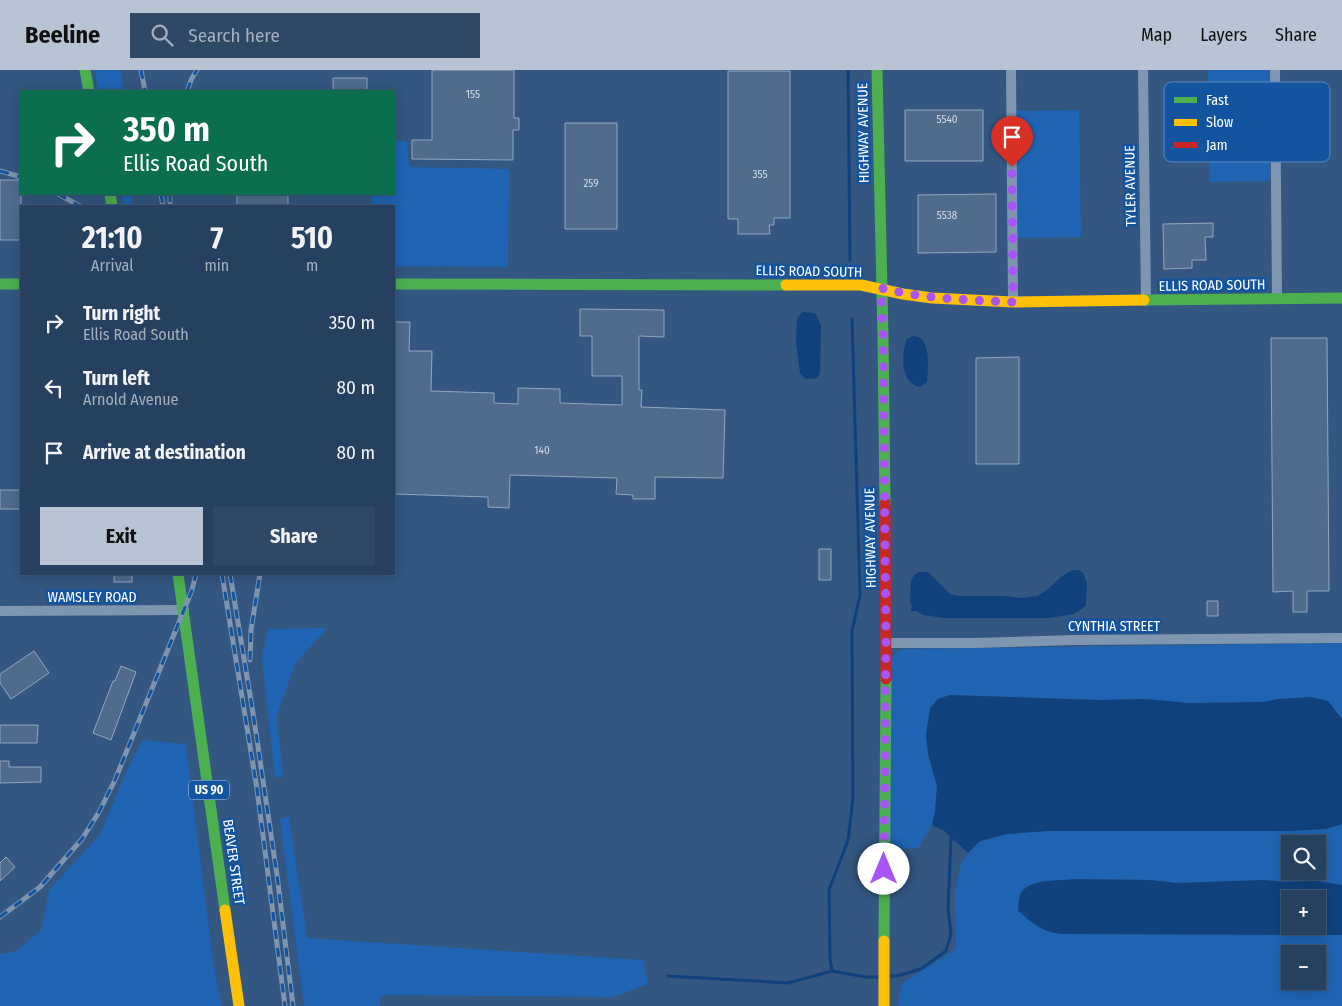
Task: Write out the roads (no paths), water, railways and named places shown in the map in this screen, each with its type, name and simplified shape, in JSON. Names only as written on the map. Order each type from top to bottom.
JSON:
[{"type":"street","points":[[85,70],[89,90]]},
{"type":"street","name":"HIGHWAY AVENUE","points":[[877,70],[883,336],[886,643],[884,1006]]},
{"type":"street","points":[[1012,70],[1013,302]]},
{"type":"street","name":"TYLER AVENUE","points":[[1143,70],[1146,301]]},
{"type":"street","points":[[1276,162],[1277,299]]},
{"type":"street","points":[[0,284],[20,284]]},
{"type":"street","name":"ELLIS ROAD SOUTH","points":[[395,284],[861,285],[932,298],[1013,302],[1342,298]]},
{"type":"street","name":"BEAVER STREET","points":[[178,575],[238,1006]]},
{"type":"street","name":"WAMSLEY ROAD","points":[[0,611],[184,610]]},
{"type":"street","name":"CYNTHIA STREET","points":[[886,643],[1342,638]]},
{"type":"waterway","points":[[848,70],[850,260]]},
{"type":"waterway","points":[[852,319],[860,595],[852,631],[853,798],[848,840],[829,890],[830,958],[832,971],[866,977],[879,977]]},
{"type":"waterway","points":[[888,976],[897,976],[921,969],[946,951],[951,934],[948,909],[951,838]]},
{"type":"waterway","points":[[668,976],[788,983],[832,971]]},
{"type":"railway","points":[[141,70],[145,90]]},
{"type":"railway","points":[[187,90],[197,70]]},
{"type":"railway","points":[[0,171],[20,177]]},
{"type":"railway","points":[[60,195],[78,205]]},
{"type":"railway","points":[[161,195],[163,205]]},
{"type":"railway","points":[[170,195],[170,202]]},
{"type":"railway","points":[[0,917],[40,887],[82,839],[99,812],[115,780],[192,590],[196,575]]},
{"type":"railway","points":[[222,575],[257,789],[285,1006]]},
{"type":"railway","points":[[230,575],[277,875],[293,1006]]},
{"type":"railway","points":[[250,660],[251,630],[260,575]]}]
